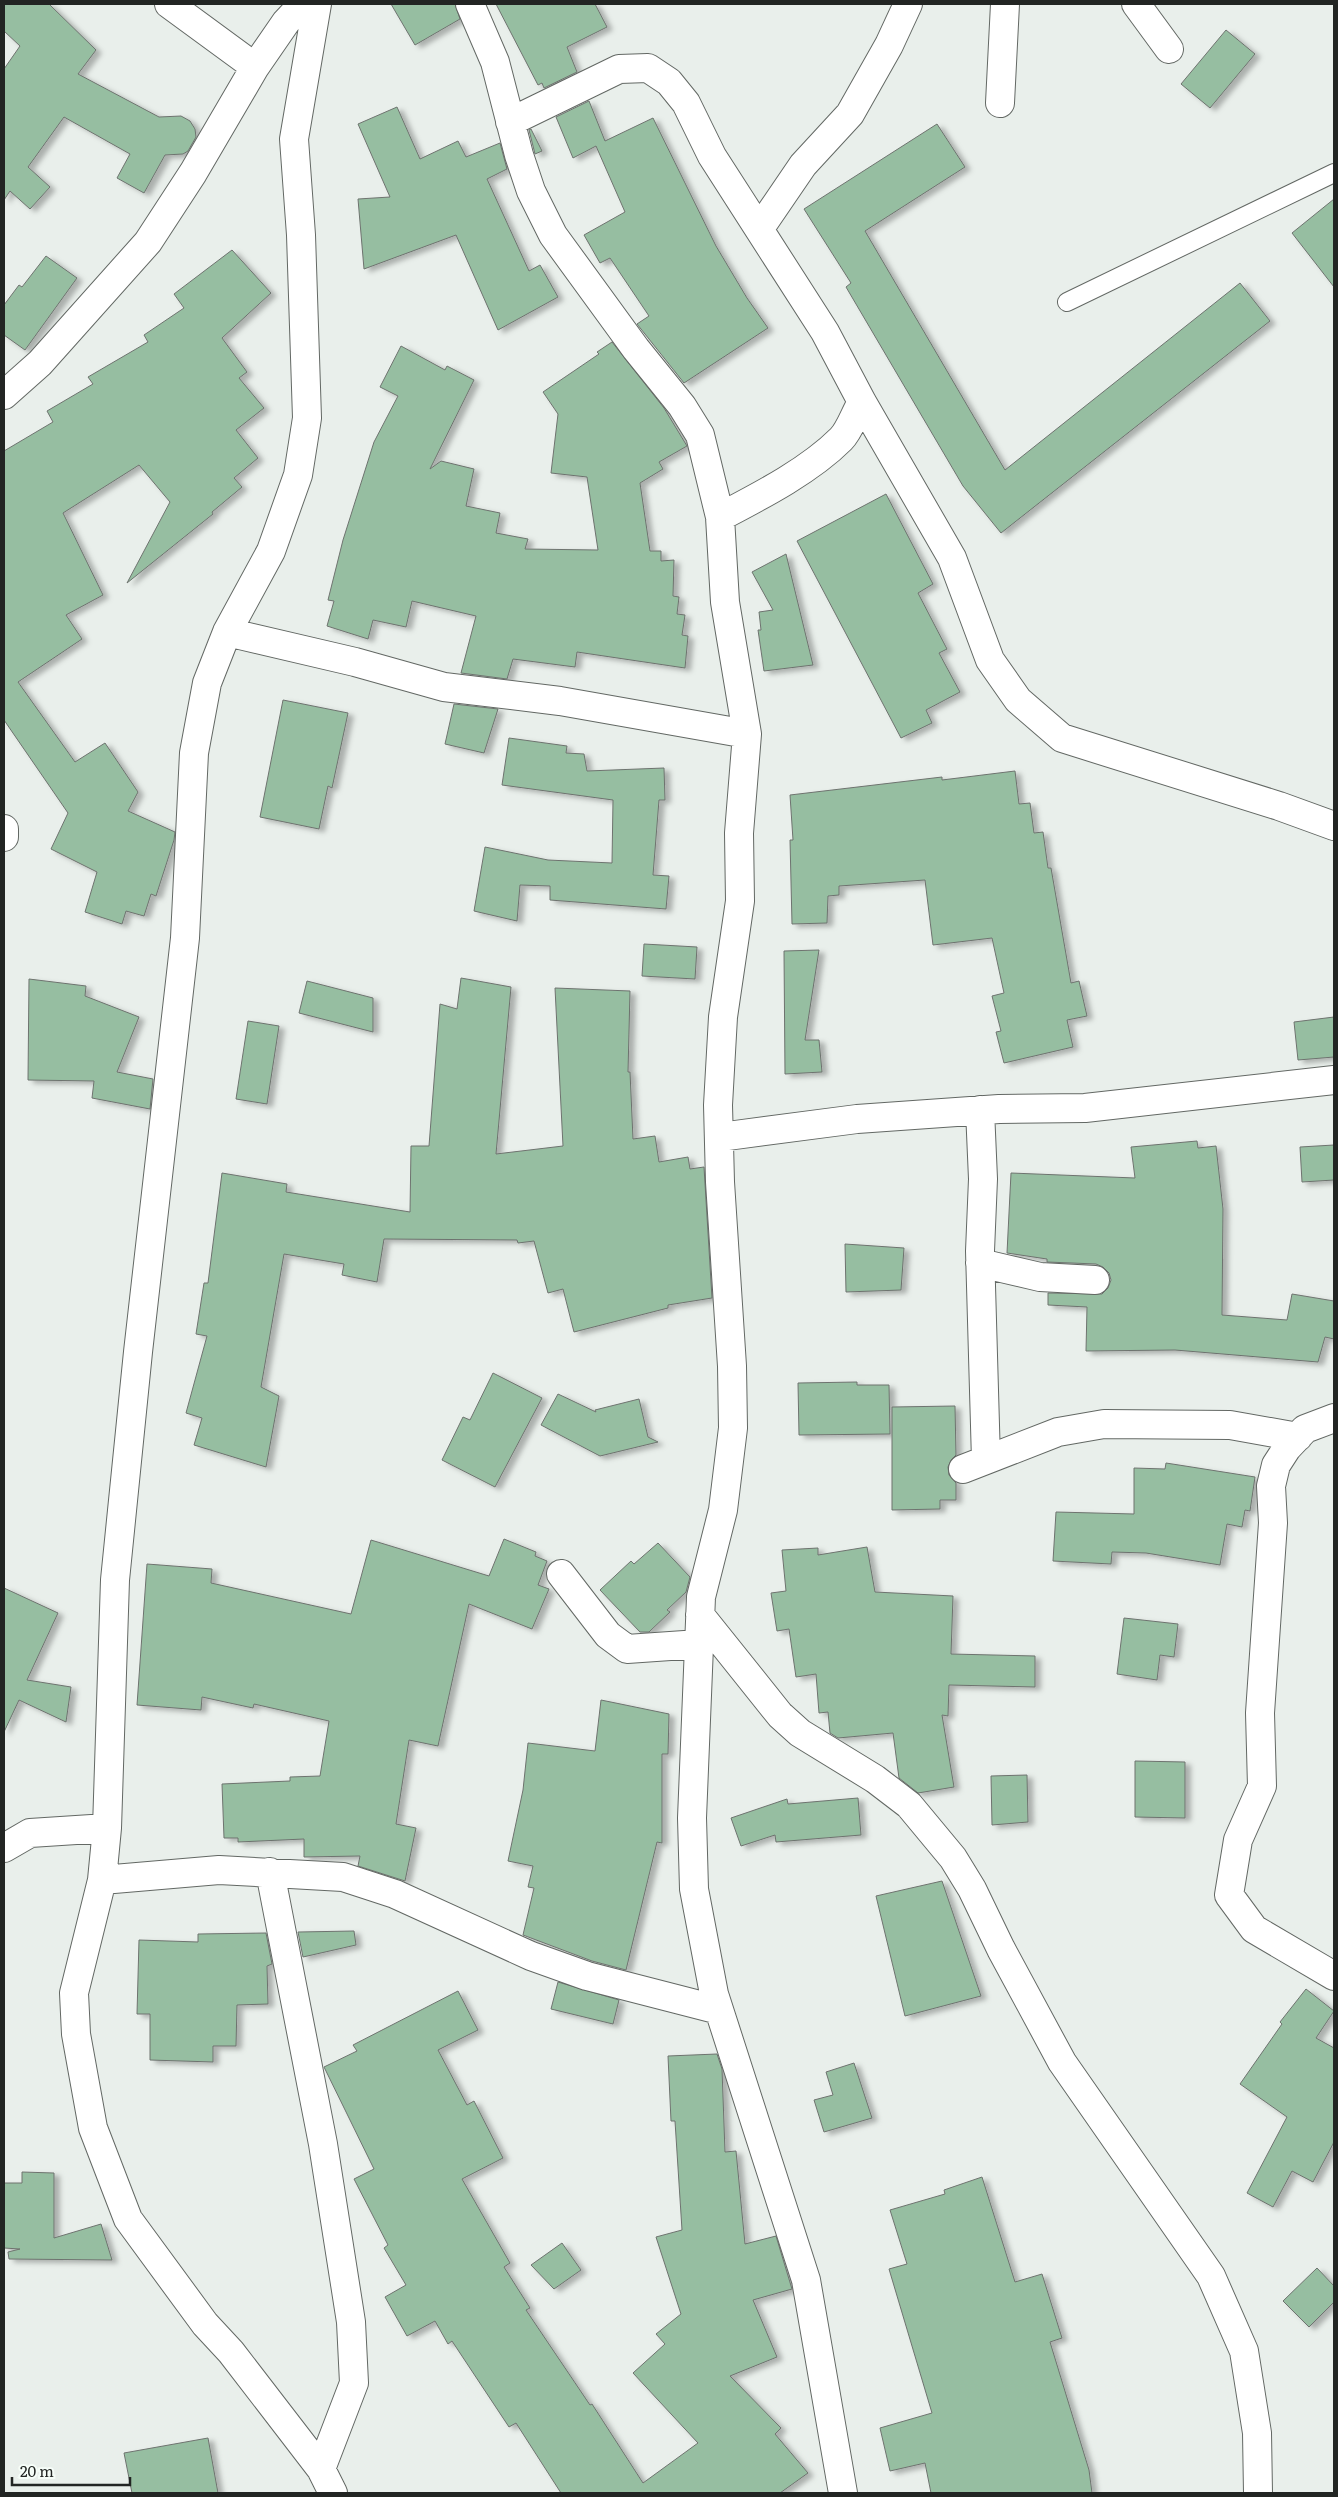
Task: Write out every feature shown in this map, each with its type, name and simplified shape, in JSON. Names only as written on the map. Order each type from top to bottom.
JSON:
[{"type":"street","points":[[169,4],[255,67]]},
{"type":"street","points":[[4,395],[40,363],[148,242],[193,173],[255,67],[286,22],[303,4]]},
{"type":"street","points":[[317,4],[294,139],[301,234],[307,418],[298,475],[271,551],[226,632],[207,683],[194,753],[184,938],[115,1580],[107,1828],[102,1880],[74,1993],[76,2034],[93,2128],[128,2220],[205,2324],[231,2352],[321,2469],[333,2493]]},
{"type":"street","points":[[470,4],[495,62],[518,155],[531,191],[553,235],[636,350],[682,406],[700,435],[720,517],[726,602],[747,734],[739,833],[740,900],[723,1018],[718,1105],[720,1182],[732,1366],[733,1428],[723,1510],[701,1597],[692,1818],[694,1888],[719,2010],[806,2280],[843,2493]]},
{"type":"street","points":[[760,228],[803,165],[850,114],[889,45],[908,4]]},
{"type":"street","points":[[1000,103],[1005,4]]},
{"type":"street","points":[[1136,4],[1168,48]]},
{"type":"street","points":[[510,122],[619,69],[648,68],[669,82],[686,103],[712,156],[825,332],[862,402],[952,558],[990,660],[1018,700],[1062,738],[1279,806],[1334,826]]},
{"type":"street","points":[[720,517],[774,489],[842,438],[862,402]]},
{"type":"street","points":[[226,632],[355,662],[444,687],[560,701],[747,734]]},
{"type":"street","points":[[4,829],[4,837]]},
{"type":"street","points":[[720,1137],[858,1119],[980,1110],[1085,1108],[1334,1080]]},
{"type":"street","points":[[980,1110],[982,1179],[975,1465],[1058,1432],[1104,1424],[1230,1426],[1298,1437]]},
{"type":"street","points":[[980,1263],[1040,1277],[1096,1280]]},
{"type":"street","points":[[1334,1418],[1306,1430],[1287,1448],[1276,1465],[1271,1486],[1273,1523],[1260,1713],[1262,1786],[1238,1840],[1229,1895],[1254,1930],[1334,1976]]},
{"type":"street","points":[[561,1574],[608,1635],[627,1650],[699,1644]]},
{"type":"street","points":[[700,1615],[780,1715],[800,1733],[875,1779],[910,1805],[938,1836],[953,1858],[972,1889],[1001,1949],[1062,2062],[1211,2276],[1244,2351],[1257,2433],[1258,2493]]},
{"type":"street","points":[[4,1848],[30,1832],[107,1828]]},
{"type":"street","points":[[102,1880],[219,1870],[343,1877],[367,1883],[395,1894],[531,1956],[587,1976],[719,2010]]},
{"type":"street","points":[[270,1872],[323,2144],[350,2322],[354,2383],[321,2469]]},
{"type":"lane","points":[[1067,302],[1334,174]]},
{"type":"building","points":[[4,4],[49,4],[96,50],[78,74],[159,117],[181,116],[190,121],[195,129],[196,137],[188,151],[183,154],[165,155],[144,193],[117,178],[130,154],[64,117],[28,167],[50,187],[30,209],[10,191],[4,200],[4,69],[20,46],[4,31]]},
{"type":"building","points":[[391,4],[455,4],[460,19],[415,45]]},
{"type":"building","points":[[496,4],[595,4],[607,27],[567,47],[577,72],[544,88],[542,83],[538,85]]},
{"type":"building","points":[[1226,30],[1255,54],[1210,108],[1181,84]]},
{"type":"building","points":[[589,101],[605,141],[653,118],[716,246],[747,298],[768,328],[684,383],[637,324],[649,316],[610,258],[600,263],[584,235],[625,212],[596,146],[573,158],[556,117]]},
{"type":"building","points":[[397,107],[420,159],[458,141],[466,157],[500,143],[507,169],[487,179],[529,271],[540,265],[558,297],[498,330],[456,235],[364,269],[358,199],[390,197],[358,124]]},
{"type":"building","points":[[937,124],[965,167],[865,231],[1005,470],[1240,283],[1270,321],[1001,533],[963,486],[846,287],[851,283],[804,209]]},
{"type":"building","points":[[531,129],[542,151],[535,154],[529,130]]},
{"type":"building","points":[[1334,199],[1334,287],[1292,233]]},
{"type":"building","points":[[232,250],[271,293],[222,338],[247,372],[239,378],[264,408],[236,430],[258,458],[234,478],[242,487],[212,512],[213,514],[127,583],[170,502],[139,465],[63,513],[103,595],[66,615],[82,639],[18,682],[75,762],[105,743],[138,792],[128,811],[175,832],[156,896],[151,894],[144,916],[126,911],[122,924],[85,912],[97,872],[51,849],[68,813],[4,720],[4,451],[53,422],[47,411],[93,384],[88,377],[148,342],[144,335],[184,308],[174,294]]},
{"type":"building","points":[[46,256],[77,278],[25,350],[4,335],[4,305],[19,285],[22,287]]},
{"type":"building","points":[[612,342],[664,408],[687,446],[659,462],[663,469],[640,483],[650,551],[661,551],[661,561],[674,560],[673,596],[679,597],[677,614],[685,615],[682,635],[688,636],[685,668],[577,652],[575,667],[513,659],[507,679],[461,673],[476,616],[412,601],[406,627],[373,620],[368,639],[327,626],[334,601],[328,600],[343,540],[374,442],[398,396],[380,387],[401,346],[445,370],[447,366],[474,380],[430,469],[441,461],[474,469],[466,506],[500,513],[496,533],[528,539],[525,549],[598,550],[587,477],[551,473],[558,414],[543,392],[599,354],[597,352]]},
{"type":"building","points":[[886,494],[933,584],[918,593],[947,649],[939,653],[960,692],[926,710],[932,723],[901,738],[797,541]]},
{"type":"building","points":[[786,554],[813,665],[764,671],[758,630],[761,630],[759,612],[773,610],[752,572]]},
{"type":"building","points":[[283,700],[348,713],[332,788],[328,786],[319,829],[260,817]]},
{"type":"building","points":[[454,704],[498,709],[484,753],[445,744]]},
{"type":"building","points":[[509,738],[567,746],[566,753],[584,754],[587,771],[664,768],[665,800],[659,800],[653,875],[669,876],[666,909],[550,900],[550,886],[520,885],[517,921],[474,911],[485,847],[548,860],[612,863],[613,800],[502,785]]},
{"type":"building","points":[[1015,771],[1019,804],[1030,803],[1034,833],[1043,832],[1048,868],[1051,868],[1071,983],[1079,981],[1087,1016],[1067,1020],[1073,1047],[1004,1063],[996,1032],[1001,1031],[992,996],[1004,993],[992,938],[933,945],[925,880],[839,886],[839,895],[828,896],[827,923],[792,924],[790,840],[793,840],[790,795],[942,777],[942,780]]},
{"type":"building","points":[[644,944],[697,947],[695,979],[642,976]]},
{"type":"building","points":[[819,950],[805,1040],[819,1040],[822,1072],[785,1074],[784,951]]},
{"type":"building","points":[[461,978],[511,987],[496,1154],[563,1146],[555,988],[630,991],[628,1072],[630,1072],[633,1139],[655,1136],[659,1162],[688,1157],[690,1169],[704,1167],[712,1298],[668,1305],[668,1308],[574,1332],[563,1289],[548,1293],[534,1241],[518,1243],[517,1240],[384,1239],[377,1282],[342,1275],[344,1264],[284,1254],[261,1387],[279,1396],[266,1467],[194,1445],[202,1418],[186,1413],[207,1336],[196,1334],[204,1283],[208,1283],[222,1173],[287,1184],[286,1192],[410,1212],[411,1146],[429,1146],[440,1004],[457,1009]]},
{"type":"building","points":[[29,979],[86,986],[85,996],[139,1017],[117,1072],[153,1079],[150,1109],[92,1098],[94,1081],[28,1080]]},
{"type":"building","points":[[307,981],[373,998],[373,1032],[299,1013]]},
{"type":"building","points":[[1334,1017],[1334,1057],[1298,1060],[1294,1022]]},
{"type":"building","points":[[248,1021],[279,1026],[267,1104],[236,1099]]},
{"type":"building","points":[[1197,1141],[1198,1148],[1216,1146],[1223,1209],[1222,1315],[1287,1320],[1292,1294],[1334,1301],[1334,1339],[1325,1337],[1318,1362],[1175,1350],[1086,1351],[1087,1307],[1048,1305],[1048,1293],[1102,1294],[1108,1288],[1111,1280],[1109,1273],[1103,1267],[1096,1264],[1047,1262],[1047,1259],[1007,1253],[1011,1173],[1135,1178],[1131,1147]]},
{"type":"building","points":[[1334,1145],[1334,1180],[1302,1182],[1300,1147]]},
{"type":"building","points":[[845,1244],[904,1248],[901,1290],[846,1292]]},
{"type":"building","points":[[493,1373],[542,1398],[495,1487],[442,1460],[463,1417],[470,1420]]},
{"type":"building","points":[[857,1382],[857,1385],[889,1385],[890,1434],[799,1435],[798,1383]]},
{"type":"building","points":[[558,1394],[596,1412],[595,1410],[639,1399],[648,1437],[658,1442],[600,1456],[541,1425]]},
{"type":"building","points":[[955,1406],[956,1455],[948,1467],[949,1475],[956,1483],[956,1500],[940,1500],[940,1509],[892,1510],[892,1407]]},
{"type":"building","points":[[1166,1463],[1255,1477],[1250,1511],[1245,1510],[1242,1527],[1227,1524],[1220,1565],[1146,1553],[1112,1552],[1111,1564],[1053,1561],[1056,1512],[1134,1514],[1134,1468],[1165,1469]]},
{"type":"building","points":[[504,1539],[536,1552],[535,1556],[547,1561],[538,1585],[549,1589],[532,1629],[469,1604],[438,1746],[409,1740],[396,1824],[416,1828],[405,1881],[358,1866],[360,1856],[304,1857],[304,1839],[238,1842],[238,1838],[224,1838],[222,1784],[290,1781],[290,1777],[320,1776],[329,1721],[254,1704],[253,1708],[202,1697],[201,1710],[137,1705],[147,1564],[212,1569],[211,1583],[351,1614],[371,1540],[489,1576]]},
{"type":"building","points":[[658,1543],[690,1577],[686,1592],[667,1610],[670,1612],[649,1632],[640,1632],[600,1590],[631,1561],[634,1564]]},
{"type":"building","points":[[867,1547],[875,1592],[953,1596],[951,1654],[1035,1656],[1035,1687],[949,1685],[948,1716],[942,1715],[954,1787],[918,1793],[899,1778],[893,1733],[838,1738],[830,1733],[828,1712],[819,1713],[816,1674],[796,1677],[789,1629],[777,1631],[771,1593],[786,1591],[782,1550],[818,1548],[818,1555]]},
{"type":"building","points":[[4,1588],[58,1613],[27,1680],[71,1687],[66,1722],[19,1700],[4,1732]]},
{"type":"building","points":[[1124,1618],[1178,1624],[1174,1657],[1160,1655],[1157,1680],[1117,1674]]},
{"type":"building","points":[[601,1700],[669,1714],[668,1754],[662,1754],[662,1843],[657,1842],[626,1970],[592,1961],[523,1935],[534,1888],[528,1887],[533,1866],[508,1861],[523,1790],[528,1743],[595,1751]]},
{"type":"building","points":[[1135,1761],[1185,1762],[1185,1818],[1135,1817]]},
{"type":"building","points":[[1027,1775],[1028,1822],[992,1825],[991,1776]]},
{"type":"building","points":[[858,1798],[861,1835],[776,1842],[775,1835],[741,1846],[731,1818],[787,1799],[788,1804]]},
{"type":"building","points":[[942,1881],[981,1996],[905,2016],[876,1896]]},
{"type":"building","points":[[354,1931],[356,1945],[303,1957],[298,1932]]},
{"type":"building","points":[[266,1933],[272,1964],[267,1966],[268,2004],[237,2005],[236,2046],[213,2046],[213,2062],[150,2060],[150,2014],[137,2014],[139,1940],[198,1942],[198,1934]]},
{"type":"building","points":[[558,1982],[619,2000],[613,2024],[551,2009]]},
{"type":"building","points":[[1306,1989],[1334,2011],[1316,2038],[1334,2048],[1334,2142],[1313,2182],[1292,2171],[1273,2207],[1247,2193],[1287,2117],[1240,2084],[1282,2024],[1280,2022]]},
{"type":"building","points":[[458,1991],[478,2030],[438,2050],[467,2105],[474,2101],[503,2158],[462,2179],[510,2263],[504,2267],[530,2308],[526,2310],[590,2405],[592,2404],[643,2483],[698,2443],[633,2373],[665,2344],[656,2334],[681,2314],[656,2237],[682,2230],[675,2121],[671,2121],[668,2056],[717,2054],[722,2069],[725,2152],[736,2151],[745,2244],[776,2236],[792,2289],[753,2300],[777,2357],[730,2376],[781,2428],[775,2434],[808,2473],[780,2493],[561,2493],[516,2423],[509,2427],[452,2341],[448,2344],[435,2321],[407,2336],[385,2297],[406,2285],[384,2248],[388,2245],[354,2179],[374,2169],[324,2067],[357,2051],[353,2045]]},
{"type":"building","points":[[854,2063],[872,2118],[824,2132],[814,2100],[833,2095],[826,2072]]},
{"type":"building","points":[[22,2172],[54,2173],[54,2238],[101,2224],[112,2260],[9,2259],[8,2252],[20,2249],[4,2248],[4,2183],[22,2183]]},
{"type":"building","points":[[982,2177],[1015,2282],[1042,2274],[1062,2338],[1050,2342],[1089,2470],[1092,2493],[931,2493],[925,2463],[890,2471],[880,2428],[932,2413],[889,2269],[907,2264],[890,2210],[945,2194],[944,2190]]},
{"type":"building","points":[[562,2243],[581,2270],[554,2289],[531,2265]]},
{"type":"building","points":[[1317,2268],[1334,2286],[1334,2302],[1309,2327],[1283,2301]]},
{"type":"building","points":[[208,2438],[218,2493],[132,2493],[124,2453]]}]
